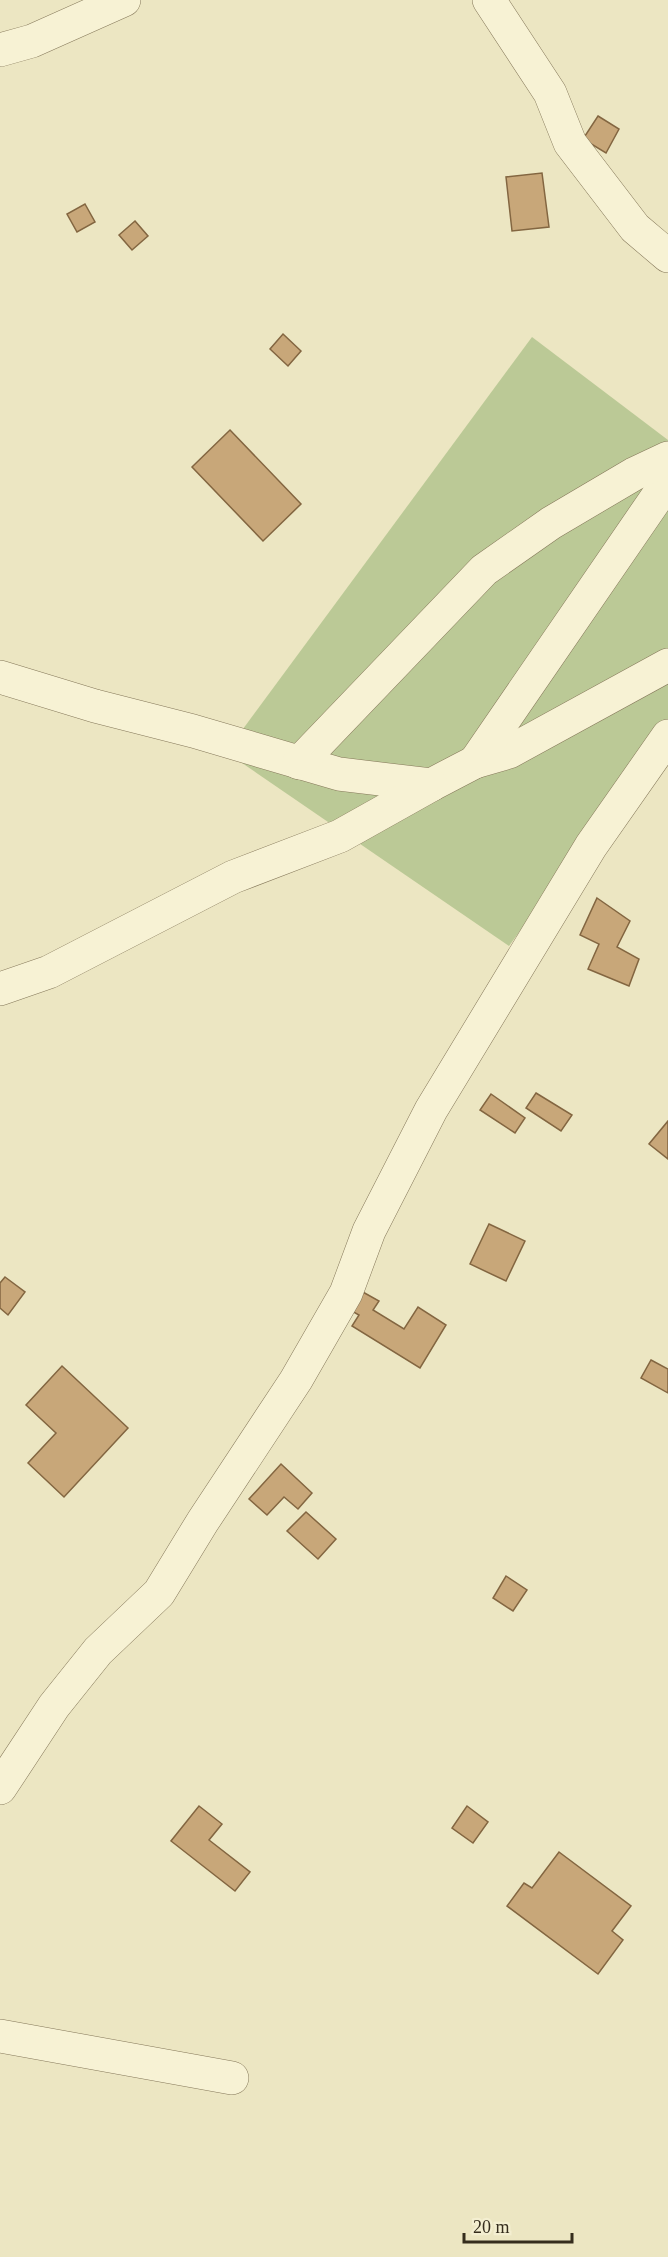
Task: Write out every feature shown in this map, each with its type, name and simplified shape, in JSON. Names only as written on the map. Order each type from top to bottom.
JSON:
[{"type":"street","points":[[0,50],[32,40],[124,0]]},
{"type":"street","points":[[489,0],[550,93],[570,143],[635,228],[668,256]]},
{"type":"street","points":[[299,763],[484,570],[560,518],[634,474],[668,458]]},
{"type":"street","points":[[474,762],[668,481]]},
{"type":"street","points":[[0,989],[50,972],[233,877],[340,836],[474,762],[509,752],[668,665]]},
{"type":"street","points":[[0,677],[339,774],[431,785]]},
{"type":"street","points":[[0,1788],[54,1706],[98,1651],[159,1593],[203,1521],[296,1380],[346,1293],[369,1231],[431,1110],[591,846],[668,736]]},
{"type":"street","points":[[0,2036],[232,2078]]},
{"type":"green space","points":[[532,337],[668,440],[668,729],[509,946],[226,752]]},
{"type":"building","points":[[598,116],[619,129],[606,153],[583,139]]},
{"type":"building","points":[[542,173],[549,227],[512,231],[506,177]]},
{"type":"building","points":[[85,204],[95,222],[77,232],[67,214]]},
{"type":"building","points":[[135,221],[148,236],[132,250],[119,235]]},
{"type":"building","points":[[283,334],[301,351],[288,366],[270,349]]},
{"type":"building","points":[[230,430],[301,504],[263,541],[192,467]]},
{"type":"building","points":[[597,898],[630,921],[617,947],[639,959],[629,986],[588,969],[599,944],[580,935]]},
{"type":"building","points":[[536,1093],[572,1115],[561,1131],[526,1108]]},
{"type":"building","points":[[491,1094],[525,1118],[515,1133],[480,1110]]},
{"type":"building","points":[[668,1121],[668,1159],[649,1144]]},
{"type":"building","points":[[489,1224],[525,1241],[506,1281],[470,1264]]},
{"type":"building","points":[[5,1277],[25,1292],[8,1315],[0,1308],[0,1283]]},
{"type":"building","points":[[361,1291],[379,1301],[373,1310],[404,1329],[418,1307],[446,1325],[420,1368],[352,1326],[359,1315],[350,1310]]},
{"type":"building","points":[[651,1360],[668,1369],[668,1393],[641,1378]]},
{"type":"building","points":[[62,1366],[128,1428],[64,1497],[28,1463],[56,1433],[26,1405]]},
{"type":"building","points":[[281,1464],[312,1493],[298,1509],[284,1497],[267,1515],[249,1499]]},
{"type":"building","points":[[306,1512],[336,1539],[318,1559],[287,1531]]},
{"type":"building","points":[[506,1576],[527,1590],[513,1611],[493,1598]]},
{"type":"building","points":[[199,1806],[222,1824],[209,1840],[250,1872],[235,1891],[171,1841]]},
{"type":"building","points":[[467,1806],[488,1822],[473,1843],[452,1828]]},
{"type":"building","points":[[559,1852],[631,1906],[612,1931],[623,1940],[598,1974],[507,1906],[524,1883],[532,1888]]}]
